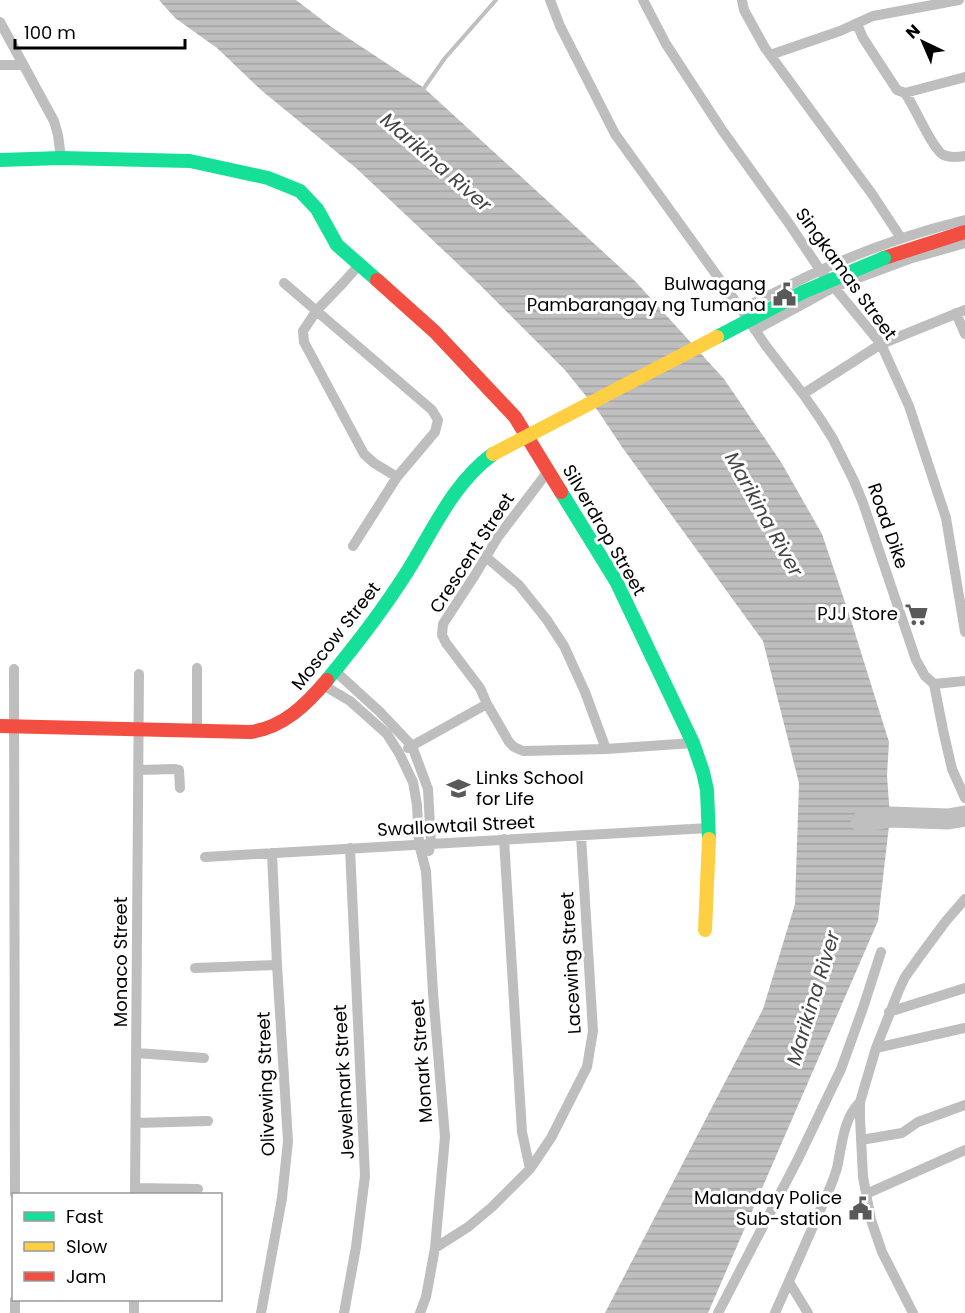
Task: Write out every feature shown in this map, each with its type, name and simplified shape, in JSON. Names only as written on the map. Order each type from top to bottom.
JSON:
[{"type":"street","name":"Road Dike","points":[[549,0],[615,134],[833,439],[863,503],[916,660],[925,676],[934,684],[952,769],[964,792]]},
{"type":"street","name":"Singkamas Street","points":[[643,0],[666,44],[696,92],[750,171],[820,270],[880,344],[909,406],[946,518],[965,632]]},
{"type":"street","points":[[742,0],[744,10],[770,55],[873,194],[901,238]]},
{"type":"street","points":[[770,55],[857,24],[873,16],[959,0]]},
{"type":"street","points":[[0,22],[54,121],[61,158]]},
{"type":"street","points":[[857,24],[863,38],[897,90],[905,93],[965,77]]},
{"type":"street","points":[[0,65],[23,65]]},
{"type":"street","points":[[905,93],[943,155],[965,156]]},
{"type":"street","name":"Silverdrop Street","points":[[0,160],[61,158],[190,161],[268,178],[300,191],[317,209],[337,245],[435,332],[500,400],[515,417],[549,470],[616,581],[693,743],[705,781],[709,828],[705,930]]},
{"type":"street","points":[[741,309],[820,270],[901,238],[965,220]]},
{"type":"street","name":"Moscow Street","points":[[0,726],[251,733],[279,724],[294,715],[308,702],[368,630],[392,596],[458,488],[493,454],[803,292],[908,249],[965,232]]},
{"type":"street","points":[[755,330],[834,287],[917,257],[965,243]]},
{"type":"street","points":[[358,265],[317,310],[303,332],[304,342],[364,454],[374,463],[398,477]]},
{"type":"street","points":[[284,283],[432,410],[438,420],[435,432],[398,477],[353,546]]},
{"type":"street","points":[[803,394],[880,344],[960,312],[965,334]]},
{"type":"street","name":"Crescent Street","points":[[549,470],[498,537],[443,624],[442,635],[446,643],[480,688],[487,705],[509,742],[523,751],[606,750],[693,743]]},
{"type":"street","points":[[486,557],[519,585],[564,646],[585,692],[606,750]]},
{"type":"street","points":[[197,668],[197,732]]},
{"type":"street","points":[[14,669],[15,1193]]},
{"type":"street","name":"Monark Street","points":[[335,671],[380,712],[412,746],[428,789],[426,871],[445,1137],[435,1248]]},
{"type":"street","name":"Monaco Street","points":[[135,1191],[140,674]]},
{"type":"street","points":[[934,684],[965,681]]},
{"type":"street","name":"Monark Street","points":[[323,685],[350,701],[387,734],[399,753],[412,782],[425,844]]},
{"type":"street","points":[[399,753],[487,705]]},
{"type":"street","points":[[139,770],[179,770],[180,788]]},
{"type":"street","points":[[415,791],[428,789]]},
{"type":"street","name":"Swallowtail Street","points":[[205,857],[709,828]]},
{"type":"street","name":"Lacewing Street","points":[[435,1248],[484,1214],[530,1169],[551,1138],[586,1067],[594,1031],[581,836]]},
{"type":"street","points":[[504,839],[522,1132],[530,1169]]},
{"type":"street","name":"Jewelmark Street","points":[[344,1313],[356,1247],[365,1176],[350,848]]},
{"type":"street","name":"Olivewing Street","points":[[261,1313],[282,1198],[288,1142],[272,853]]},
{"type":"street","points":[[914,1313],[878,1242],[871,1220],[863,1177],[860,1102],[876,1048],[905,977],[965,899]]},
{"type":"street","points":[[718,1313],[798,1159],[841,1069],[881,952]]},
{"type":"street","points":[[195,968],[277,965]]},
{"type":"street","points":[[889,1012],[965,988]]},
{"type":"street","points":[[876,1048],[965,1028]]},
{"type":"street","points":[[137,1053],[204,1058]]},
{"type":"street","points":[[775,1313],[836,1171],[847,1122],[852,1110],[860,1102]]},
{"type":"street","points":[[861,1140],[902,1133],[918,1122],[965,1105]]},
{"type":"street","points":[[136,1123],[208,1121]]},
{"type":"street","points":[[866,1194],[965,1149]]},
{"type":"street","points":[[135,1191],[198,1189]]},
{"type":"street","points":[[420,1313],[426,1298],[435,1248]]},
{"type":"street","points":[[789,1282],[808,1313]]},
{"type":"water","name":"Marikina River","points":[[159,0],[296,0],[330,26],[424,88],[635,281],[724,379],[781,462],[822,534],[889,742],[887,775],[890,817],[878,921],[708,1313],[605,1313],[763,1009],[795,904],[799,783],[763,641],[598,411],[565,370],[476,281],[356,168],[261,90],[217,48],[175,18]]},
{"type":"waterway","points":[[424,88],[445,58],[496,0]]},
{"type":"waterway","points":[[861,822],[890,817],[948,819],[965,816]]},
{"type":"traffic: fast","points":[[0,160],[61,158],[190,161],[268,178],[300,191],[317,209],[337,245],[377,280]]},
{"type":"traffic: fast","points":[[717,337],[803,292],[884,258]]},
{"type":"traffic: fast","points":[[327,680],[388,600],[466,479],[493,454]]},
{"type":"traffic: fast","points":[[561,492],[616,581],[693,743],[707,790],[709,839]]},
{"type":"traffic: slow","points":[[493,454],[717,337]]},
{"type":"traffic: slow","points":[[705,930],[709,839]]},
{"type":"traffic: jam","points":[[884,258],[965,232]]},
{"type":"traffic: jam","points":[[377,280],[435,332],[515,417],[561,492]]},
{"type":"traffic: jam","points":[[0,726],[250,732],[273,726],[293,714],[327,680]]},
{"type":"place","name":"Bulwagang Pambarangay ng Tumana","points":[[784,294]]},
{"type":"place","name":"PJJ Store","points":[[916,614]]},
{"type":"place","name":"Links School for Life","points":[[458,788]]},
{"type":"place","name":"Malanday Police Sub-station","points":[[860,1208]]}]
